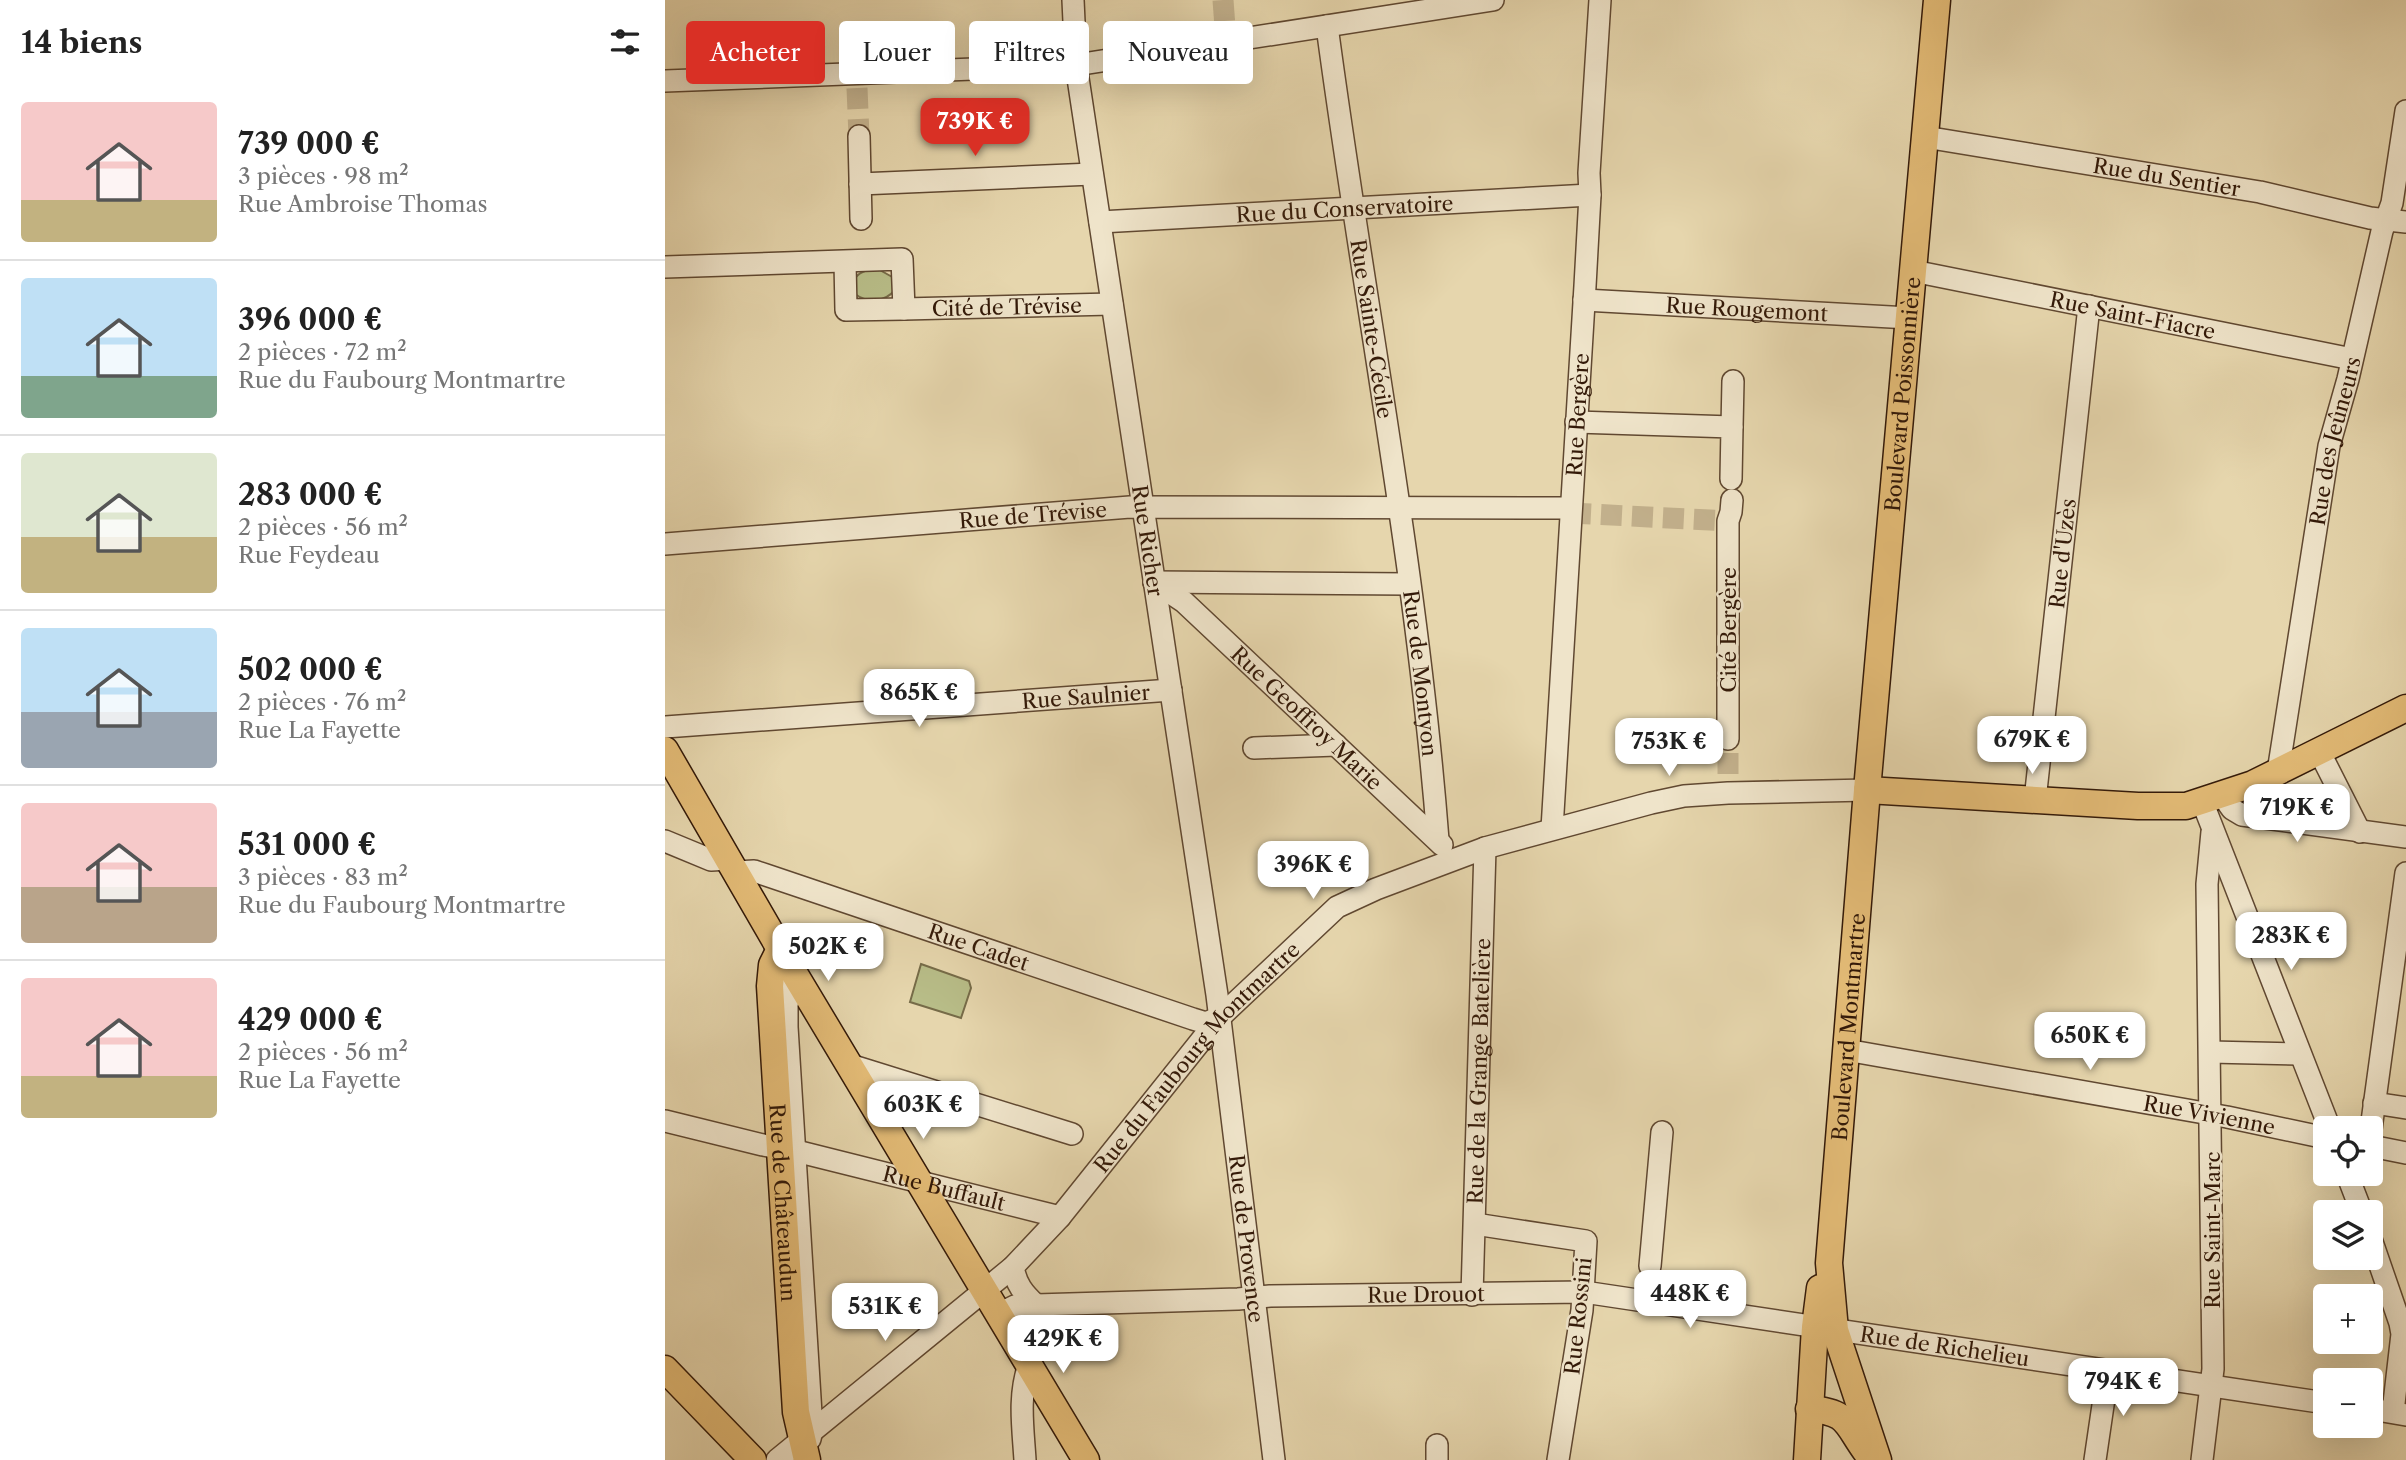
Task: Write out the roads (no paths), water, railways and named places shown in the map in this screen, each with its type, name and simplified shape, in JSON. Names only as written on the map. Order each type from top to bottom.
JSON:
[{"type":"main road","name":"Boulevard Poissonnière","points":[[1867,790],[1937,0]]},
{"type":"main road","points":[[1867,790],[2138,806],[2186,806],[2278,772],[2406,708]]},
{"type":"main road","points":[[665,750],[794,973],[1086,1460]]},
{"type":"main road","name":"Boulevard Montmartre","points":[[1807,1460],[1811,1376],[1825,1329],[1817,1297],[1829,1263],[1867,790]]},
{"type":"main road","name":"Rue de Châteaudun","points":[[780,948],[772,965],[770,986],[788,1149],[796,1412],[807,1446]]},
{"type":"main road","points":[[1825,1329],[1867,1424],[1878,1460]]},
{"type":"main road","points":[[665,1369],[760,1459]]},
{"type":"main road","points":[[1811,1376],[1828,1377],[1845,1385],[1867,1424]]},
{"type":"main road","points":[[1809,1409],[1837,1413],[1872,1460]]},
{"type":"street","name":"Rue Richer","points":[[1073,0],[1074,21]]},
{"type":"street","name":"Rue Bergère","points":[[1552,830],[1599,0]]},
{"type":"street","points":[[1089,62],[1226,34],[1327,26],[1486,1]]},
{"type":"street","name":"Rue Sainte-Cécile","points":[[1327,26],[1352,208],[1399,508]]},
{"type":"street","points":[[665,81],[857,81],[969,73]]},
{"type":"street","name":"Rue Richer","points":[[1079,84],[1220,1017]]},
{"type":"street","name":"Rue des Jeûneurs","points":[[2278,772],[2329,446],[2352,359],[2396,221],[2392,203],[2406,111]]},
{"type":"street","points":[[859,136],[862,219]]},
{"type":"street","name":"Rue du Sentier","points":[[1925,137],[2260,192],[2396,221]]},
{"type":"street","points":[[860,184],[1092,174]]},
{"type":"street","name":"Rue du Conservatoire","points":[[1100,222],[1590,195]]},
{"type":"street","name":"Cité de Trévise","points":[[665,267],[902,259],[904,309]]},
{"type":"street","name":"Cité de Trévise","points":[[845,262],[846,310],[1112,304]]},
{"type":"street","name":"Rue Saint-Fiacre","points":[[1913,271],[2352,359]]},
{"type":"street","name":"Rue Rougemont","points":[[1584,300],[1909,318]]},
{"type":"street","name":"Rue d'Uzès","points":[[2035,800],[2089,306]]},
{"type":"street","name":"Cité Bergère","points":[[1728,739],[1733,381]]},
{"type":"street","points":[[1576,422],[1732,427]]},
{"type":"street","name":"Rue de Trévise","points":[[665,544],[1143,508],[1570,508]]},
{"type":"street","name":"Rue de Montyon","points":[[1399,508],[1438,840]]},
{"type":"street","points":[[1154,582],[1409,584]]},
{"type":"street","name":"Rue Geoffroy Marie","points":[[1154,582],[1184,602],[1438,840],[1453,859]]},
{"type":"street","name":"Rue Saulnier","points":[[665,727],[1171,690]]},
{"type":"street","points":[[1254,748],[1336,745]]},
{"type":"street","points":[[2319,751],[2360,832]]},
{"type":"street","name":"Rue du Faubourg Montmartre","points":[[760,1459],[807,1446],[1013,1267],[1059,1217],[1220,1017],[1337,907],[1375,889],[1485,848],[1728,783],[1867,790]]},
{"type":"street","points":[[2325,1116],[2212,832],[2212,798],[2242,815],[2406,837]]},
{"type":"street","name":"Rue Saint-Marc","points":[[2201,1460],[2213,1369],[2207,884],[2212,832]]},
{"type":"street","name":"Rue Cadet","points":[[665,841],[711,860],[754,871],[1193,1019],[1206,1023],[1220,1017]]},
{"type":"street","name":"Rue de la Grange Batelière","points":[[1472,1295],[1485,848]]},
{"type":"street","points":[[2372,1116],[2406,873]]},
{"type":"street","name":"Rue de Châteaudun","points":[[788,1149],[787,1005],[794,973]]},
{"type":"street","name":"Rue de Provence","points":[[1220,1017],[1275,1460]]},
{"type":"street","name":"Rue Vivienne","points":[[1846,1050],[2211,1114],[2313,1135]]},
{"type":"street","points":[[2210,1052],[2300,1055]]},
{"type":"street","points":[[850,1065],[1072,1134]]},
{"type":"street","points":[[2374,1103],[2406,1108]]},
{"type":"street","name":"Rue Buffault","points":[[665,1121],[1059,1217]]},
{"type":"street","points":[[1648,1284],[1662,1132]]},
{"type":"street","points":[[2383,1148],[2406,1153]]},
{"type":"street","name":"Rue Rossini","points":[[1475,1224],[1587,1241],[1584,1292],[1558,1460]]},
{"type":"street","points":[[1013,1267],[1014,1277],[1023,1293],[1036,1305]]},
{"type":"street","points":[[2383,1270],[2404,1334],[2400,1414]]},
{"type":"street","name":"Rue Drouot","points":[[999,1314],[1015,1306],[1036,1305],[1584,1292],[1648,1284],[1825,1329]]},
{"type":"street","name":"Rue de Richelieu","points":[[1825,1329],[2313,1401]]},
{"type":"street","points":[[1025,1460],[1022,1392],[1029,1365]]},
{"type":"street","points":[[2095,1460],[2108,1371]]},
{"type":"tunnel","points":[[1223,0],[1225,21]]},
{"type":"tunnel","points":[[857,88],[859,136]]},
{"type":"tunnel","points":[[1570,513],[1728,521]]},
{"type":"tunnel","points":[[1728,739],[1728,774]]},
{"type":"tunnel","points":[[1648,1283],[1650,1266]]}]
